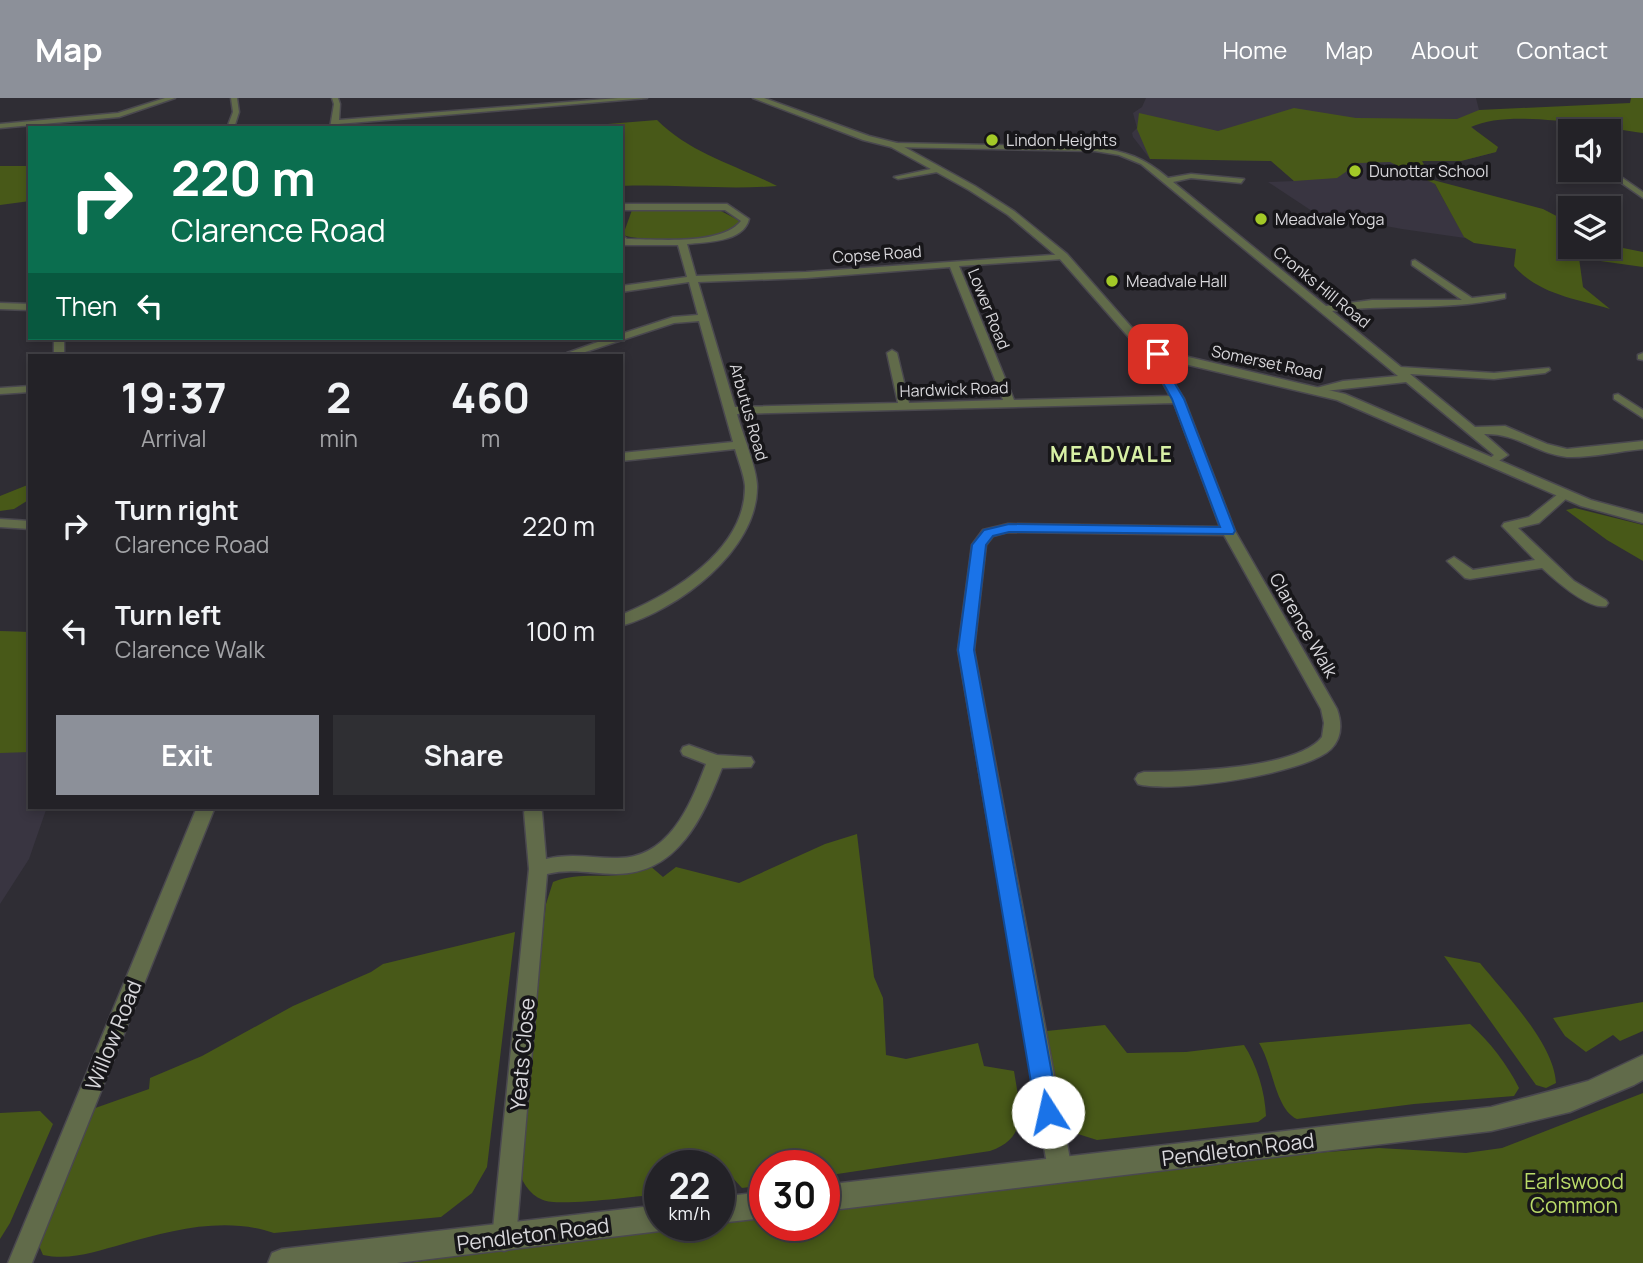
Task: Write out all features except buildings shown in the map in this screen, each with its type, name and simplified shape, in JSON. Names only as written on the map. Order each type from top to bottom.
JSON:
[{"type":"street","points":[[0,126],[132,113],[172,98]]},
{"type":"street","points":[[231,126],[236,112],[234,98]]},
{"type":"street","points":[[335,98],[335,125],[645,98]]},
{"type":"street","name":"Somerset Road","points":[[758,98],[866,138],[894,145],[940,169],[1011,213],[1063,256],[1137,340],[1158,354],[1320,390],[1563,494],[1619,514],[1643,519]]},
{"type":"street","points":[[84,126],[89,119]]},
{"type":"street","name":"Cronks Hill Road","points":[[894,145],[1095,149],[1121,153],[1144,162],[1502,455],[1491,462]]},
{"type":"street","points":[[898,177],[940,169]]},
{"type":"street","points":[[1168,180],[1191,176],[1241,181]]},
{"type":"street","points":[[1621,180],[1643,196]]},
{"type":"street","points":[[623,241],[651,244],[728,236],[741,230],[746,222],[727,207],[625,207]]},
{"type":"street","name":"Arbutus Road","points":[[623,620],[650,608],[690,584],[721,556],[744,520],[750,499],[749,472],[682,242]]},
{"type":"street","name":"Copse Road","points":[[623,289],[692,279],[954,265],[1063,256]]},
{"type":"street","points":[[1415,263],[1470,301]]},
{"type":"street","name":"Lower Road","points":[[954,265],[1010,404]]},
{"type":"street","points":[[1324,309],[1372,303],[1432,305],[1502,296]]},
{"type":"street","points":[[0,306],[28,307]]},
{"type":"street","points":[[623,336],[673,320],[704,318]]},
{"type":"street","points":[[572,353],[611,340]]},
{"type":"street","points":[[892,353],[904,406]]},
{"type":"street","name":"Clarence Walk","points":[[1144,779],[1198,779],[1253,770],[1312,754],[1327,743],[1333,727],[1329,709],[1228,531],[1178,399],[1158,365],[1158,354]]},
{"type":"street","points":[[1320,390],[1404,374],[1494,376],[1545,370]]},
{"type":"street","points":[[0,391],[28,389]]},
{"type":"street","points":[[1618,397],[1643,415]]},
{"type":"street","name":"Hardwick Road","points":[[731,411],[1178,399]]},
{"type":"street","points":[[1473,431],[1505,430],[1543,447],[1567,453],[1643,445]]},
{"type":"street","points":[[623,457],[741,445]]},
{"type":"street","points":[[1563,494],[1534,520],[1509,526],[1569,584],[1601,603]]},
{"type":"street","points":[[0,523],[24,524]]},
{"type":"street","points":[[1060,1170],[966,650],[979,545],[988,533],[1009,528],[1228,531]]},
{"type":"street","points":[[1454,561],[1470,575],[1545,563]]},
{"type":"street","points":[[689,751],[716,761],[745,762]]},
{"type":"street","points":[[538,869],[573,862],[620,866],[657,854],[687,829],[716,761]]},
{"type":"street","name":"Willow Road","points":[[20,1263],[205,809]]},
{"type":"street","name":"Yeats Close","points":[[504,1238],[538,869],[533,812]]},
{"type":"street","name":"Pendleton Road","points":[[840,1196],[1491,1119],[1547,1107],[1597,1092],[1643,1067]]},
{"type":"street","name":"Pendleton Road","points":[[282,1263],[644,1220]]},
{"type":"shaded area","name":"Dunottar School","points":[[1146,98],[1476,98],[1479,110],[1471,126],[1496,152],[1461,161],[1422,161],[1465,238],[1402,229],[1315,213],[1268,182],[1294,181],[1272,161],[1150,159],[1132,133],[1137,128],[1133,113],[1142,107]]},
{"type":"shaded area","points":[[0,631],[28,632],[28,809],[46,809],[29,859],[0,904]]},
{"type":"green space","points":[[1631,98],[1643,98],[1643,133],[1621,130],[1621,119],[1558,119],[1558,121],[1509,119],[1471,127],[1498,147],[1496,152],[1461,161],[1422,161],[1433,180],[1543,209],[1558,217],[1558,259],[1579,259],[1583,287],[1610,309],[1558,294],[1534,283],[1514,266],[1516,249],[1474,243],[1464,237],[1435,184],[1390,162],[1359,163],[1337,178],[1294,181],[1271,161],[1150,159],[1137,129],[1139,113],[1218,131],[1294,108],[1356,118],[1457,119],[1479,110],[1630,103]]},
{"type":"green space","points":[[657,120],[684,142],[777,186],[623,186],[623,126],[583,126]]},
{"type":"green space","points":[[0,166],[28,166],[28,201],[0,205]]},
{"type":"green space","points":[[632,210],[719,210],[740,221],[734,230],[714,237],[646,239],[623,235]]},
{"type":"green space","points":[[1621,248],[1643,252],[1643,267],[1586,259],[1621,259]]},
{"type":"green space","points":[[28,485],[28,500],[14,509],[0,511],[0,496]]},
{"type":"green space","points":[[1575,508],[1643,525],[1643,561],[1607,540],[1566,510]]},
{"type":"green space","points":[[0,631],[28,632],[28,752],[0,753]]},
{"type":"green space","points":[[857,834],[874,977],[883,998],[886,1055],[906,1059],[978,1043],[984,1066],[1014,1071],[1019,1118],[1012,1137],[990,1151],[840,1174],[840,1150],[749,1150],[749,1187],[742,1188],[735,1180],[735,1150],[644,1150],[644,1196],[551,1202],[533,1194],[523,1181],[517,1166],[546,904],[553,882],[578,876],[624,874],[649,865],[663,877],[676,867],[739,883],[825,844]]},
{"type":"green space","points":[[515,932],[487,1167],[472,1193],[441,1217],[274,1233],[255,1228],[217,1225],[160,1234],[84,1254],[64,1257],[43,1255],[37,1241],[84,1112],[149,1089],[150,1078],[202,1056],[293,1006],[371,972],[383,964]]},
{"type":"green space","points":[[1444,956],[1480,963],[1537,1035],[1547,1052],[1556,1083],[1546,1088],[1536,1085]]},
{"type":"green space","points":[[1643,1002],[1643,1031],[1620,1041],[1613,1035],[1586,1052],[1565,1036],[1553,1018]]},
{"type":"green space","points":[[1470,1024],[1509,1070],[1519,1088],[1514,1096],[1414,1104],[1297,1119],[1290,1114],[1279,1096],[1259,1043]]},
{"type":"green space","points":[[1105,1025],[1127,1053],[1186,1052],[1244,1045],[1260,1079],[1266,1116],[1258,1122],[1097,1140],[1078,1134],[1062,1123],[1037,1032]]},
{"type":"green space","name":"Earlswood Common","points":[[1643,1093],[1643,1263],[408,1263],[644,1231],[644,1241],[735,1241],[735,1219],[749,1217],[749,1241],[840,1241],[840,1205],[1237,1159],[1379,1148],[1466,1153],[1502,1148]]},
{"type":"green space","points":[[40,1111],[53,1124],[10,1223],[0,1239],[0,1113]]},
{"type":"place","name":"Lindon Heights","points":[[992,140]]},
{"type":"place","name":"Dunottar School","points":[[1355,171]]},
{"type":"place","name":"Meadvale Yoga","points":[[1261,219]]},
{"type":"place","name":"Meadvale Hall","points":[[1112,281]]},
{"type":"district","name":"MEADVALE","points":[[1112,454]]},
{"type":"route","points":[[1048,1112],[966,650],[979,545],[988,533],[1009,528],[1228,531],[1178,399],[1158,365],[1158,354]]}]
